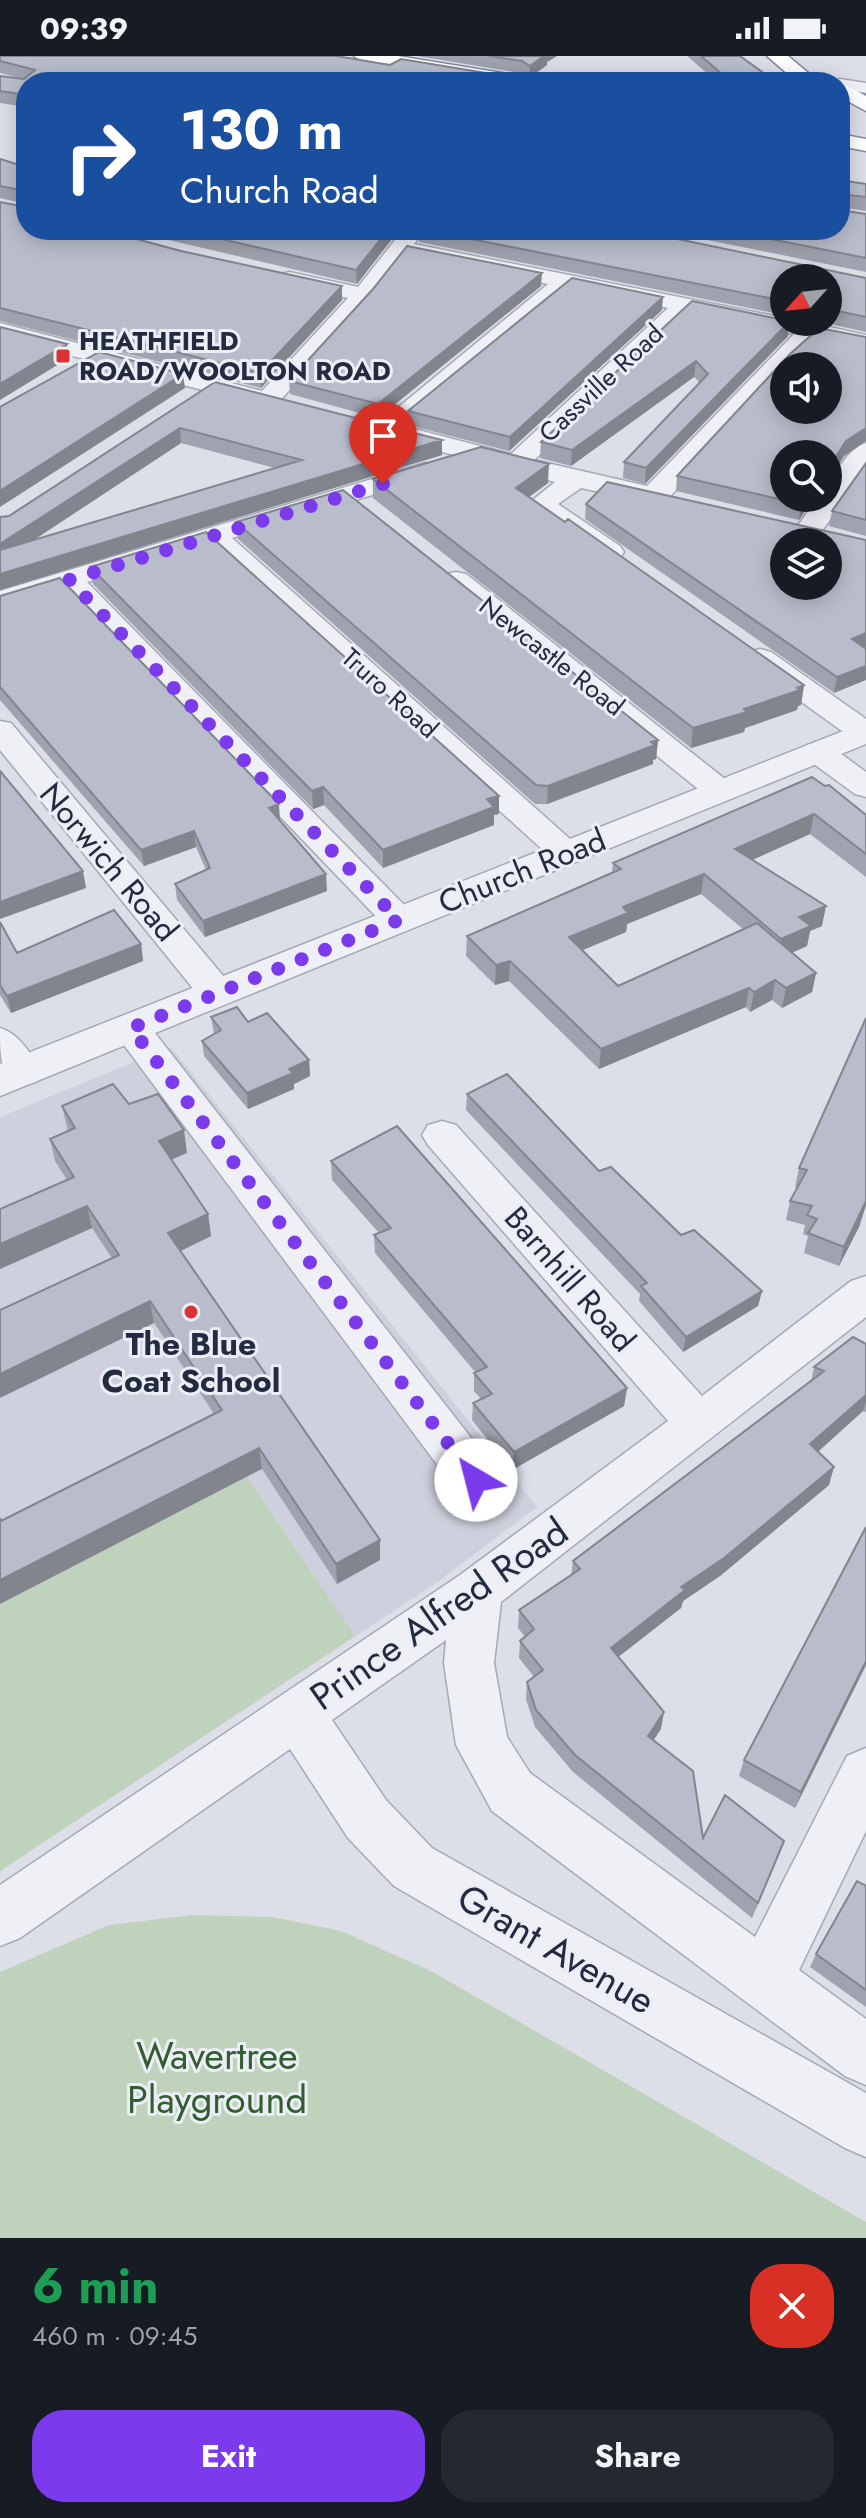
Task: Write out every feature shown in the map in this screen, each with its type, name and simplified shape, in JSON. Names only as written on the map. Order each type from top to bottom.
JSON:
[{"type":"highway","points":[[363,56],[460,72]]},
{"type":"highway","points":[[776,56],[796,72]]},
{"type":"highway","points":[[799,56],[819,72]]},
{"type":"highway","points":[[336,59],[413,72]]},
{"type":"street","points":[[267,400],[363,295],[405,240]]},
{"type":"street","points":[[415,240],[566,280],[770,321]]},
{"type":"street","points":[[273,276],[363,295]]},
{"type":"street","points":[[384,429],[566,280]]},
{"type":"street","name":"Cassville Road","points":[[516,463],[686,304]]},
{"type":"street","points":[[0,330],[297,407]]},
{"type":"street","points":[[653,495],[805,336]]},
{"type":"street","points":[[838,336],[866,342]]},
{"type":"street","points":[[68,373],[96,356]]},
{"type":"street","points":[[179,406],[212,385]]},
{"type":"street","points":[[355,422],[576,479],[684,502]]},
{"type":"street","points":[[810,528],[866,451]]},
{"type":"street","points":[[0,600],[482,454]]},
{"type":"street","points":[[576,479],[541,504],[638,571]]},
{"type":"street","points":[[347,494],[376,517]]},
{"type":"street","points":[[776,524],[792,528]]},
{"type":"street","name":"Truro Road","points":[[212,535],[567,854]]},
{"type":"street","name":"Newcastle Road","points":[[436,564],[719,790]]},
{"type":"street","points":[[69,580],[399,920]]},
{"type":"street","points":[[738,641],[865,732]]},
{"type":"street","name":"Norwich Road","points":[[0,730],[217,993]]},
{"type":"street","name":"Church Road","points":[[11,1076],[865,732]]},
{"type":"street","points":[[818,752],[866,787]]},
{"type":"street","points":[[131,1028],[476,1480]]},
{"type":"street","points":[[0,1041],[11,1076]]},
{"type":"street","name":"Barnhill Road","points":[[442,1135],[698,1424]]},
{"type":"street","name":"Prince Alfred Road","points":[[0,1918],[477,1591],[698,1424],[856,1314]]},
{"type":"street","points":[[477,1591],[469,1663],[482,1745],[511,1792],[866,2055]]},
{"type":"street","name":"Grant Avenue","points":[[297,1714],[367,1819],[413,1867],[866,2127]]},
{"type":"street","points":[[764,1979],[866,1774]]},
{"type":"shaded area","name":"The Blue Coat School","points":[[171,1047],[537,1507],[436,1583],[0,1871],[0,1117]]},
{"type":"green space","points":[[247,1477],[355,1636],[0,1871],[0,1604]]},
{"type":"green space","name":"Wavertree Playground","points":[[193,1915],[272,1917],[341,1931],[433,1972],[866,2222],[866,2238],[0,2238],[0,1972],[109,1925]]},
{"type":"building","points":[[0,56],[336,56],[390,65],[401,59],[480,72],[33,72],[35,70],[0,61]]},
{"type":"building","points":[[489,56],[544,56],[530,66],[522,61]]},
{"type":"building","points":[[701,56],[740,56],[762,72],[719,72]]},
{"type":"building","points":[[0,76],[16,78],[16,93],[0,91]]},
{"type":"building","points":[[0,159],[16,164],[16,189],[0,186]]},
{"type":"building","points":[[850,182],[866,184],[866,197],[850,195]]},
{"type":"building","points":[[0,202],[16,205],[16,240],[140,240],[342,286],[260,373],[0,308]]},
{"type":"building","points":[[850,212],[866,214],[866,258],[776,240],[850,240]]},
{"type":"building","points":[[226,240],[380,240],[356,270]]},
{"type":"building","points":[[476,240],[682,240],[798,264],[770,264],[770,298]]},
{"type":"building","points":[[407,246],[542,273],[378,404],[289,381],[373,289]]},
{"type":"building","points":[[842,273],[866,278],[866,317],[842,312]]},
{"type":"building","points":[[572,278],[663,297],[510,437],[408,411]]},
{"type":"building","points":[[692,301],[770,317],[770,336],[775,336],[646,468],[624,462],[708,374],[696,361],[572,450],[541,442]]},
{"type":"building","points":[[0,327],[67,344],[0,384]]},
{"type":"building","points":[[842,332],[866,337],[866,428],[842,447],[842,440],[770,440],[770,497],[677,476],[770,376],[770,424],[842,424],[842,352],[792,352],[810,336],[842,336]]},
{"type":"building","points":[[99,352],[183,374],[0,491],[0,407]]},
{"type":"building","points":[[215,382],[442,440],[0,574],[0,550],[302,460],[180,428],[0,544],[0,517],[9,516]]},
{"type":"building","points":[[481,447],[549,464],[516,488],[565,522],[568,519],[804,685],[797,688],[800,690],[744,709],[747,712],[693,728],[373,479]]},
{"type":"building","points":[[866,463],[866,520],[836,512],[842,512],[842,497]]},
{"type":"building","points":[[607,482],[812,528],[770,528],[770,600],[842,600],[842,535],[866,540],[866,633],[852,639],[866,649],[866,666],[837,677],[586,504]]},
{"type":"building","points":[[343,490],[658,740],[651,742],[655,745],[548,786],[536,785],[236,522]]},
{"type":"building","points":[[206,532],[499,796],[487,799],[494,807],[383,850],[323,787],[312,791],[90,567]]},
{"type":"building","points":[[60,578],[279,804],[269,808],[326,874],[203,921],[175,884],[210,868],[194,831],[141,850],[0,687],[0,596]]},
{"type":"building","points":[[0,771],[83,871],[0,902]]},
{"type":"building","points":[[812,777],[825,786],[829,785],[866,815],[866,854],[814,814],[735,849],[826,906],[799,917],[811,926],[781,939],[704,874],[623,907],[628,913],[569,937],[618,986],[757,923],[816,973],[786,988],[775,980],[754,992],[749,988],[601,1049],[510,961],[496,965],[467,936],[621,869],[613,863]]},
{"type":"building","points":[[114,910],[141,944],[7,996],[0,985],[0,922],[17,953]]},
{"type":"building","points":[[237,1007],[248,1022],[267,1013],[309,1060],[289,1069],[293,1073],[247,1093],[202,1041],[221,1030],[211,1017]]},
{"type":"building","points":[[866,1018],[866,1201],[844,1247],[808,1233],[817,1219],[807,1215],[812,1206],[790,1201],[807,1170],[799,1168]]},
{"type":"building","points":[[507,1074],[599,1171],[611,1167],[681,1235],[694,1230],[762,1291],[686,1337],[641,1286],[647,1283],[467,1094]]},
{"type":"building","points":[[113,1084],[129,1104],[158,1094],[184,1130],[159,1141],[208,1214],[168,1233],[380,1540],[336,1564],[259,1448],[0,1580],[0,1518],[1,1521],[222,1410],[150,1301],[0,1374],[0,1310],[119,1255],[87,1206],[0,1244],[0,1209],[74,1177],[50,1139],[75,1128],[62,1106]]},
{"type":"building","points":[[397,1126],[627,1388],[514,1452],[473,1403],[492,1394],[474,1373],[487,1367],[374,1235],[391,1228],[331,1161]]},
{"type":"building","points":[[853,1337],[866,1344],[866,1395],[810,1444],[834,1467],[724,1558],[681,1587],[685,1590],[611,1648],[664,1712],[648,1736],[693,1771],[703,1838],[725,1795],[784,1841],[758,1903],[575,1755],[536,1710],[527,1682],[543,1670],[520,1641],[534,1629],[519,1610],[580,1569],[573,1561],[824,1371],[814,1367]]},
{"type":"building","points":[[866,1527],[866,1661],[801,1792],[744,1760]]},
{"type":"building","points":[[857,1881],[866,1886],[866,1990],[816,1954]]},
{"type":"place","name":"HEATHFIELD ROAD/WOOLTON ROAD","points":[[63,356]]},
{"type":"place","name":"The Blue Coat School","points":[[191,1312]]},
{"type":"route","points":[[383,484],[69,580],[399,920],[131,1028],[476,1480]]}]
